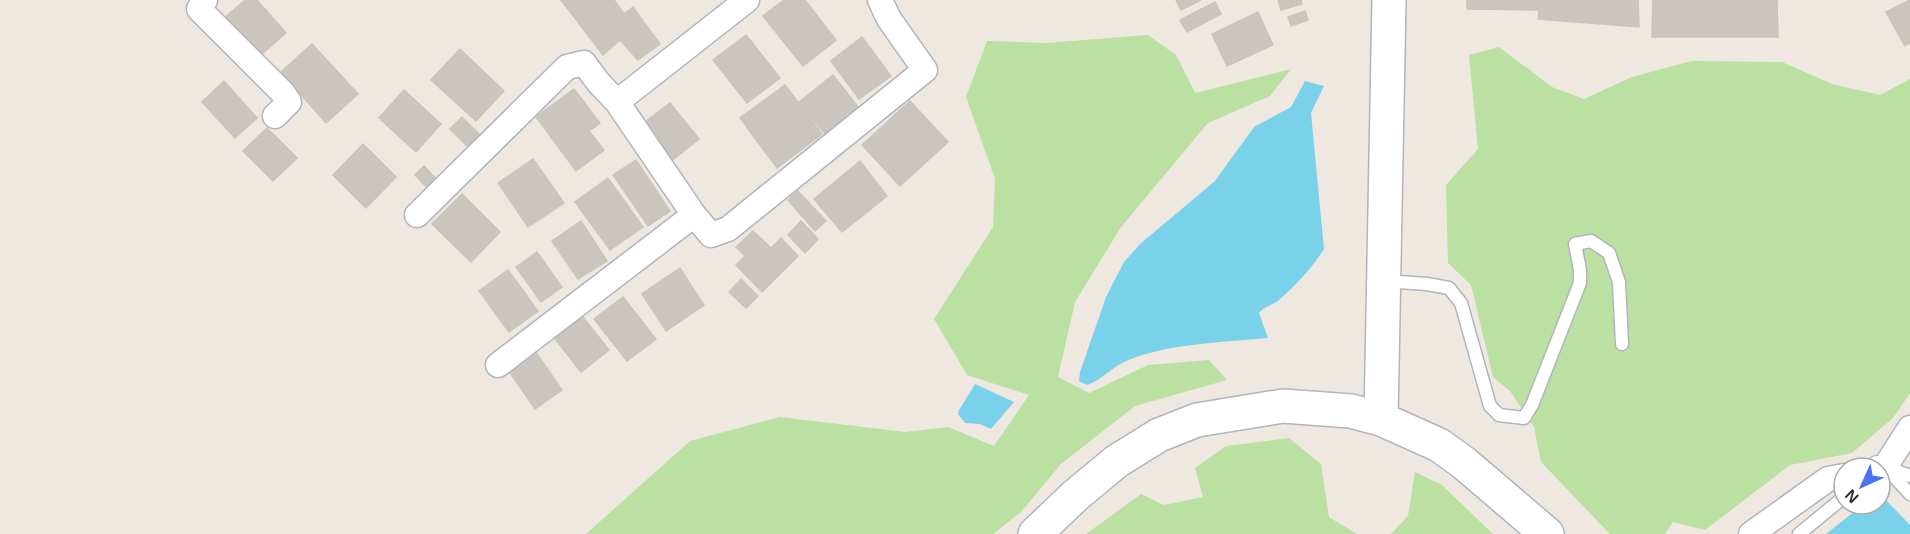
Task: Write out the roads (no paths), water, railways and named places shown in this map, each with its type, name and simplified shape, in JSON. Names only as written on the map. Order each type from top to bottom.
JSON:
[{"type":"street","points":[[205,0],[199,9],[283,93],[289,102],[275,116]]},
{"type":"street","points":[[617,102],[747,0]]},
{"type":"street","points":[[417,215],[567,67],[584,63],[617,102],[694,215],[711,235],[728,229],[925,70],[889,20],[880,0]]},
{"type":"street","points":[[1381,419],[1389,0]]},
{"type":"street","points":[[498,365],[694,215]]},
{"type":"street","points":[[1035,534],[1117,460],[1158,435],[1197,420],[1283,406],[1351,411],[1381,419],[1439,445],[1464,463],[1547,534]]},
{"type":"street","points":[[1890,456],[1910,428]]},
{"type":"street","points":[[1751,534],[1832,479]]},
{"type":"lane","points":[[1384,281],[1449,288],[1461,303],[1491,406],[1499,415],[1524,418],[1532,405],[1580,283],[1575,244],[1591,241],[1609,254],[1619,282],[1622,344]]},
{"type":"lane","points":[[1892,471],[1910,476]]},
{"type":"lane","points":[[1892,478],[1910,494]]},
{"type":"lane","points":[[1799,534],[1832,507]]},
{"type":"water","points":[[1305,81],[1324,86],[1311,113],[1324,249],[1292,288],[1274,304],[1259,313],[1268,338],[1193,345],[1155,352],[1122,363],[1087,385],[1079,381],[1080,372],[1106,297],[1124,262],[1140,244],[1215,181],[1254,127],[1291,107]]},
{"type":"water","points":[[975,384],[1014,402],[991,429],[980,424],[965,423],[958,414]]},
{"type":"water","points":[[1892,506],[1910,525],[1910,534],[1826,534],[1849,516],[1892,516]]}]
